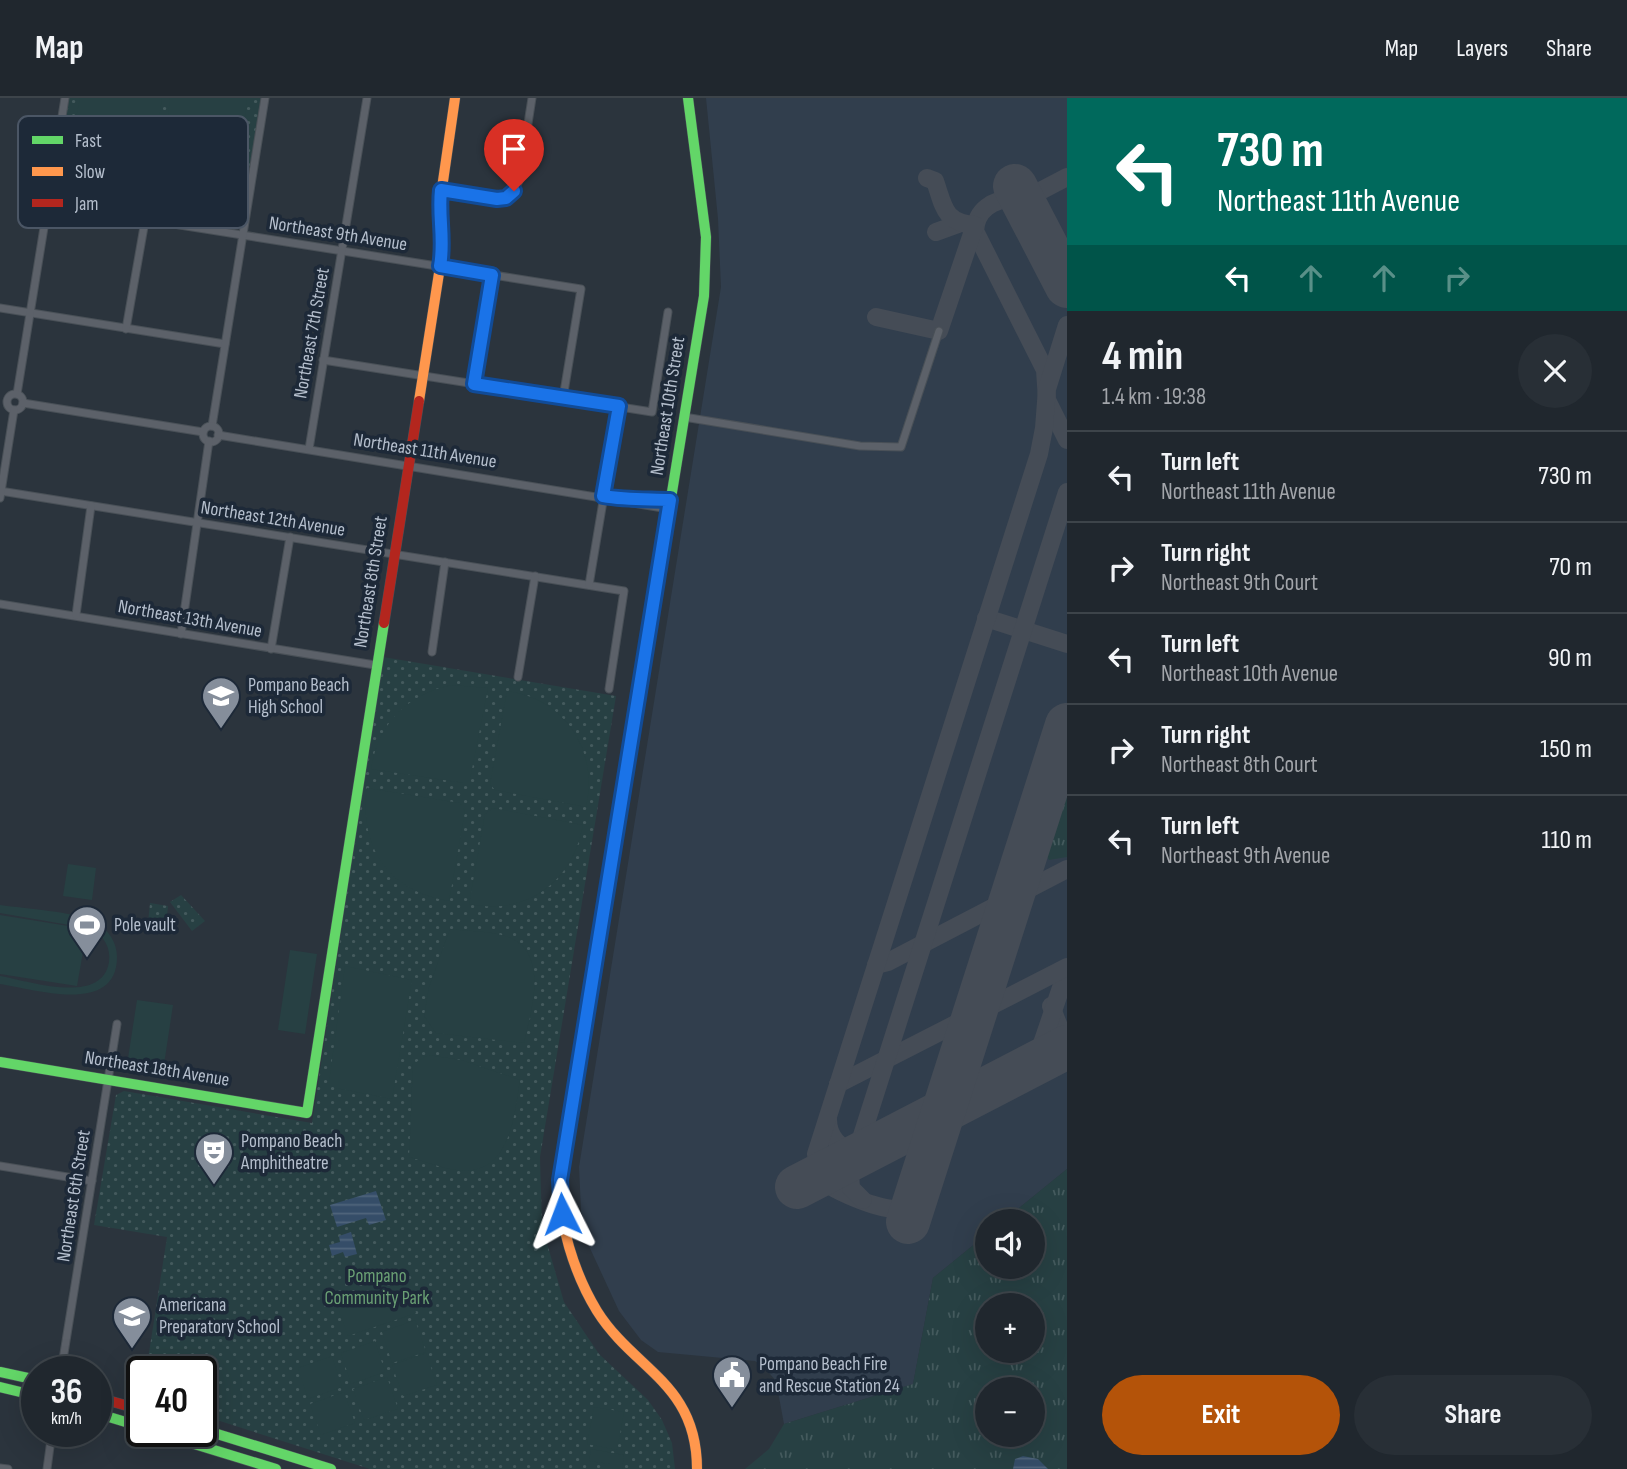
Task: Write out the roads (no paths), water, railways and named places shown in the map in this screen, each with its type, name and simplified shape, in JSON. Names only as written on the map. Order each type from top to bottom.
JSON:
[{"type":"street","points":[[62,116],[65,98]]},
{"type":"street","points":[[248,200],[265,98]]},
{"type":"street","name":"Northeast 7th Street","points":[[309,449],[366,98]]},
{"type":"street","name":"Northeast 8th Street","points":[[307,1113],[375,665],[440,266],[443,244],[439,208],[455,98]]},
{"type":"street","points":[[441,190],[497,199],[506,198],[514,191],[519,181],[532,98]]},
{"type":"street","name":"Northeast 10th Street","points":[[688,98],[706,237],[704,296],[560,1180],[562,1214],[573,1257],[589,1296],[610,1329],[657,1372],[688,1418],[697,1469]]},
{"type":"street","points":[[23,403],[17,394],[44,228]]},
{"type":"street","points":[[126,329],[144,228]]},
{"type":"street","name":"Northeast 9th Avenue","points":[[190,228],[581,289],[563,398]]},
{"type":"street","points":[[209,441],[218,435],[212,426],[243,228]]},
{"type":"street","points":[[474,384],[492,275]]},
{"type":"street","points":[[0,308],[225,344]]},
{"type":"street","points":[[323,360],[652,412],[668,312]]},
{"type":"street","points":[[684,416],[860,446],[901,447],[939,331]]},
{"type":"street","points":[[14,410],[4,400],[17,394]]},
{"type":"street","points":[[0,493],[14,410],[23,403],[203,432],[212,426]]},
{"type":"street","points":[[589,585],[619,406]]},
{"type":"street","points":[[181,634],[209,441],[203,432]]},
{"type":"street","name":"Northeast 11th Avenue","points":[[218,435],[626,500],[643,498],[670,504]]},
{"type":"street","name":"Northeast 12th Avenue","points":[[0,493],[624,591],[609,689]]},
{"type":"street","points":[[76,615],[91,506]]},
{"type":"street","points":[[271,649],[290,537]]},
{"type":"street","points":[[432,652],[445,562]]},
{"type":"street","points":[[518,677],[535,576]]},
{"type":"street","name":"Northeast 13th Avenue","points":[[0,604],[375,665]]},
{"type":"street","name":"Northeast 6th Street","points":[[64,1356],[117,1024]]},
{"type":"street","name":"Northeast 18th Avenue","points":[[0,1062],[307,1113]]},
{"type":"street","points":[[0,1166],[92,1181]]},
{"type":"street","points":[[0,1371],[21,1376]]},
{"type":"street","points":[[0,1387],[21,1392]]},
{"type":"street","points":[[217,1434],[331,1469]]},
{"type":"street","points":[[47,1469],[50,1447]]},
{"type":"street","points":[[198,1447],[250,1465],[276,1469]]},
{"type":"street","points":[[0,1468],[8,1469]]},
{"type":"water","points":[[376,1191],[386,1220],[369,1225],[366,1218],[337,1227],[330,1205]]},
{"type":"water","points":[[351,1232],[357,1254],[345,1257],[343,1252],[332,1256],[329,1245],[340,1242],[339,1236]]},
{"type":"water","points":[[1023,1456],[1038,1459],[1048,1469],[1013,1469],[1015,1459]]},
{"type":"place","name":"Pompano Beach High School","points":[[221,730]]},
{"type":"place","name":"Pole vault","points":[[87,959]]},
{"type":"place","name":"Pompano Beach Amphitheatre","points":[[214,1186]]},
{"type":"place","name":"Americana Preparatory School","points":[[132,1350]]},
{"type":"place","name":"Pompano Beach Fire and Rescue Station 24","points":[[732,1409]]},
{"type":"park label","name":"Pompano Community Park","points":[[377,1287]]}]
